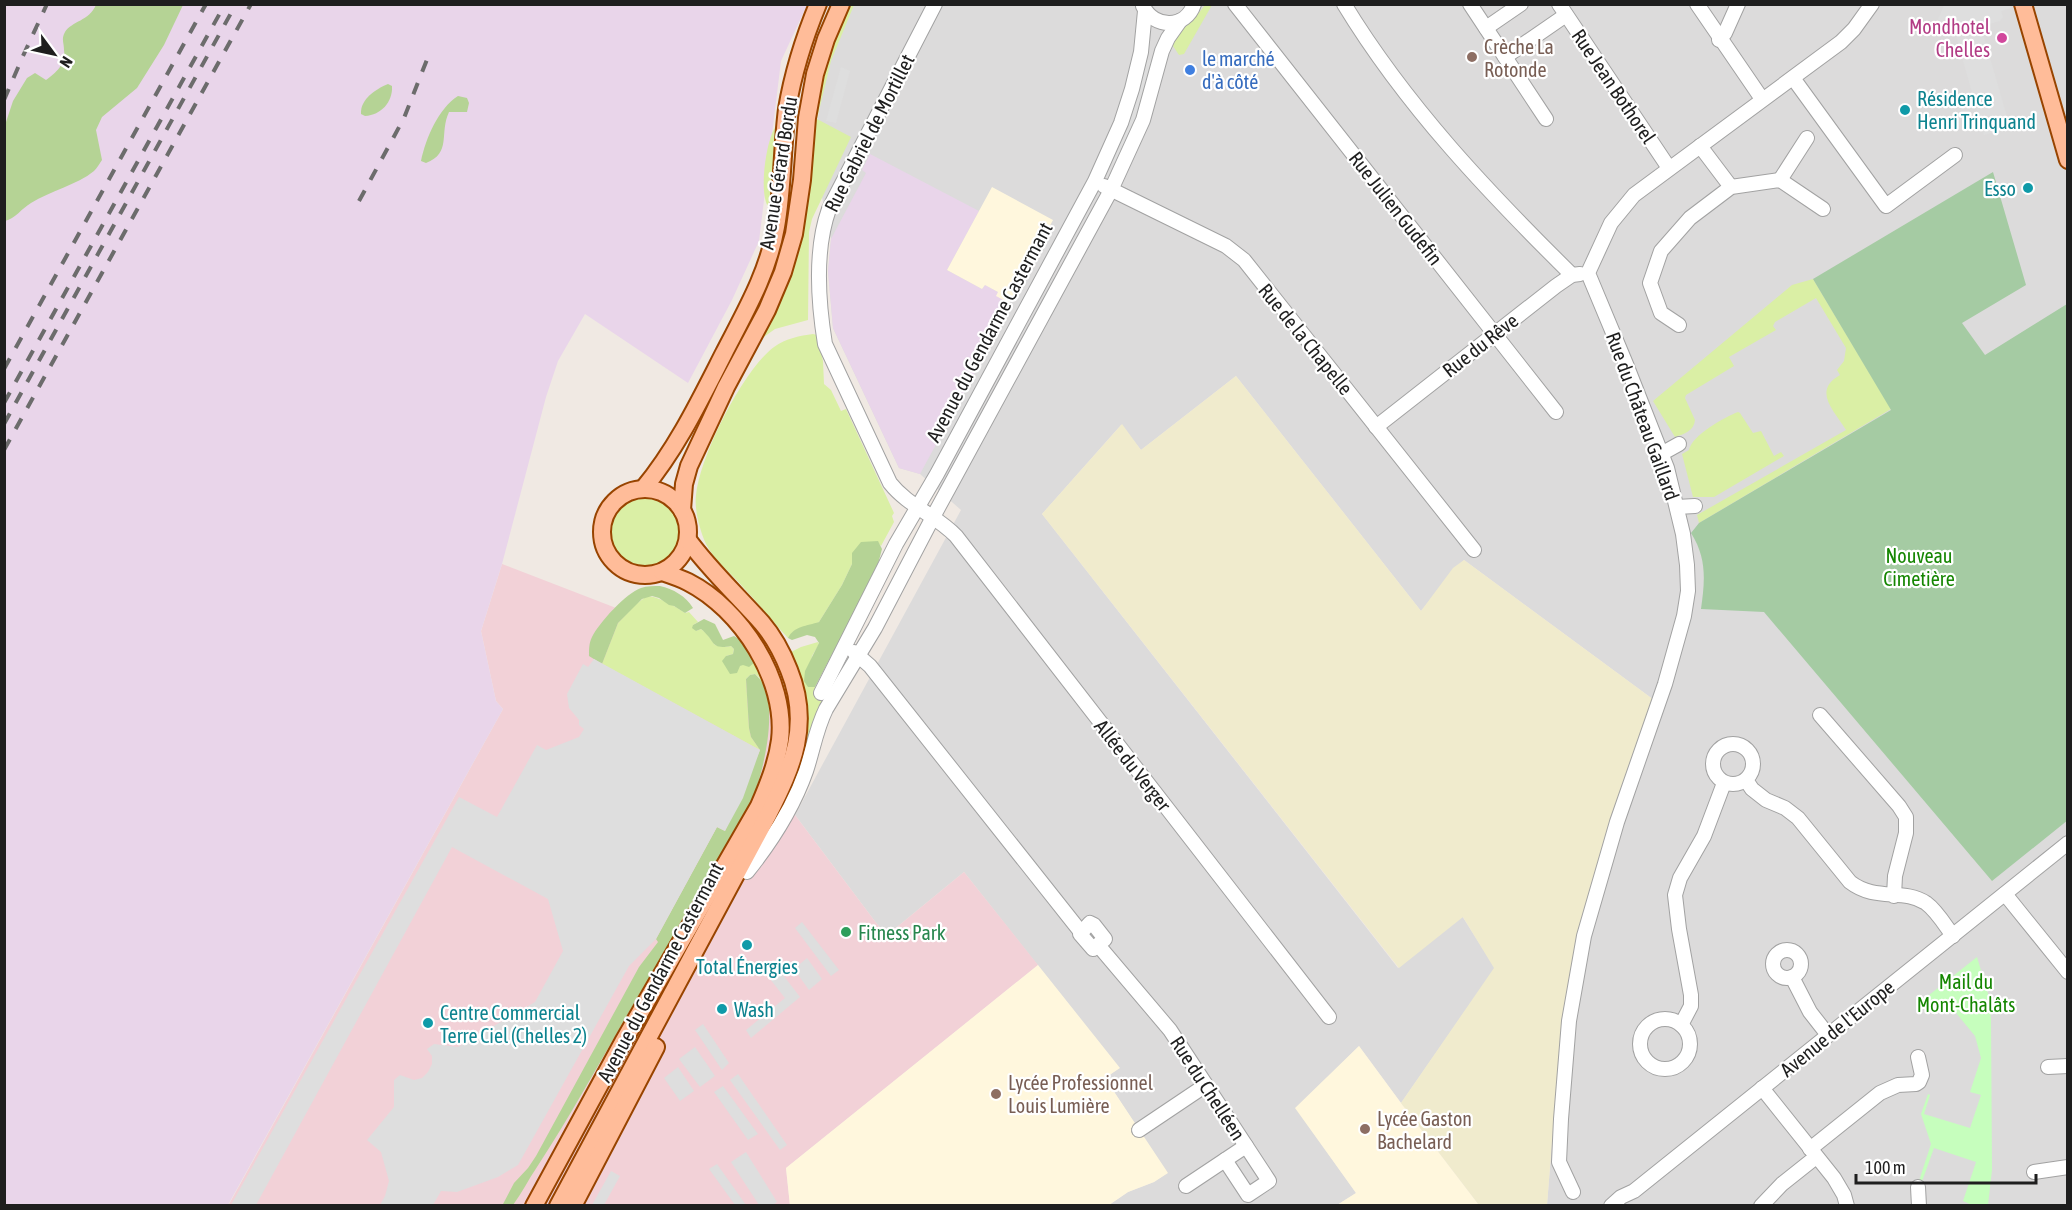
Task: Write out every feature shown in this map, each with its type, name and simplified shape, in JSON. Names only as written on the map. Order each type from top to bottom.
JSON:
[{"type":"main road","name":"Avenue Gérard Bordu","points":[[794,756],[800,725],[799,702],[794,680],[776,640],[710,569],[688,540],[688,524],[682,510],[684,484],[689,466],[726,387],[767,310],[783,272],[794,234],[802,180],[807,118],[815,74],[826,39],[841,4]]},
{"type":"main road","points":[[2023,4],[2067,160]]},
{"type":"main road","points":[[2030,4],[2067,140]]},
{"type":"main road","name":"Avenue Gérard Bordu","points":[[731,856],[759,806],[771,775],[780,739],[780,707],[766,664],[738,623],[695,585],[662,572],[642,576],[622,569],[610,559],[602,538],[603,524],[612,504],[629,492],[643,489],[667,458],[694,412],[761,280],[776,227],[785,126],[791,88],[803,43],[816,8]]},
{"type":"main road","points":[[643,489],[665,494],[682,510]]},
{"type":"main road","points":[[662,572],[676,563],[688,540]]},
{"type":"main road","points":[[573,1206],[767,835],[789,786],[794,756]]},
{"type":"main road","name":"Avenue du Gendarme Castermant","points":[[558,1206],[768,814],[794,756]]},
{"type":"main road","points":[[534,1206],[638,1014],[731,856]]},
{"type":"main road","name":"Avenue du Gendarme Castermant","points":[[548,1206],[692,936],[731,856]]},
{"type":"street","name":"Rue Gabriel de Mortillet","points":[[933,517],[896,491],[890,483],[825,344],[819,266],[822,228],[829,209],[935,4]]},
{"type":"street","points":[[1144,8],[1150,17],[1160,23],[1172,24],[1188,16],[1194,4]]},
{"type":"street","name":"Rue Julien Gudefin","points":[[1235,4],[1556,412]]},
{"type":"street","points":[[1344,4],[1391,72],[1460,160],[1572,275]]},
{"type":"street","points":[[1470,4],[1546,119]]},
{"type":"street","points":[[1486,28],[1521,4]]},
{"type":"street","points":[[1697,4],[1719,40],[1762,99]]},
{"type":"street","points":[[1719,40],[1725,33],[1738,4]]},
{"type":"street","points":[[1588,273],[1604,236],[1620,211],[1634,195],[1841,42],[1854,29],[1872,4]]},
{"type":"street","name":"Avenue du Gendarme Castermant","points":[[853,655],[917,507],[1095,181],[1121,123],[1132,88],[1141,52],[1144,8]]},
{"type":"street","points":[[1505,57],[1562,10]]},
{"type":"street","name":"Rue Jean Bothorel","points":[[1562,10],[1669,168]]},
{"type":"street","points":[[1111,190],[1143,120],[1162,51],[1180,21]]},
{"type":"street","points":[[1793,78],[1886,206],[1955,155]]},
{"type":"street","points":[[1780,180],[1807,138]]},
{"type":"street","points":[[1700,146],[1731,187]]},
{"type":"street","points":[[1679,325],[1661,313],[1650,282],[1661,251],[1690,218],[1731,187],[1780,180],[1823,210]]},
{"type":"street","name":"Rue de la Chapelle","points":[[1095,181],[1234,252],[1255,274],[1474,550]]},
{"type":"street","name":"Avenue du Gendarme Castermant","points":[[747,872],[767,847],[788,811],[807,769],[820,720],[853,655],[1001,395],[1006,372],[1059,274],[1071,267],[1111,190]]},
{"type":"street","name":"Rue du Rêve","points":[[1376,427],[1572,275],[1588,273]]},
{"type":"street","name":"Rue du Château Gaillard","points":[[1573,1192],[1559,1162],[1563,1079],[1569,1021],[1584,936],[1617,822],[1665,684],[1684,616],[1688,591],[1688,565],[1677,507],[1661,454],[1588,273]]},
{"type":"street","points":[[933,517],[931,498],[965,436],[967,419]]},
{"type":"street","points":[[1661,454],[1679,444]]},
{"type":"street","points":[[1677,507],[1695,506]]},
{"type":"street","name":"Allée du Verger","points":[[933,517],[956,536],[1329,1017]]},
{"type":"street","points":[[821,693],[853,655]]},
{"type":"street","name":"Rue du Chelléen","points":[[853,655],[878,676],[1080,931],[1090,948],[1093,949],[1098,945],[1170,1030],[1269,1181],[1248,1195],[1224,1160]]},
{"type":"street","points":[[1820,715],[1906,817],[1906,833],[1895,876],[1894,896]]},
{"type":"street","points":[[1726,745],[1740,745],[1750,754],[1753,768],[1746,780],[1736,785],[1724,783],[1714,773],[1712,767],[1715,753],[1726,745]]},
{"type":"street","points":[[1746,780],[1752,789],[1766,800],[1785,808],[1798,818],[1850,882],[1870,893],[1911,897],[1924,902],[1953,936]]},
{"type":"street","points":[[1681,1025],[1691,1006],[1692,995],[1675,906],[1676,889],[1682,873],[1694,858],[1704,836],[1724,783]]},
{"type":"street","name":"Avenue de l'Europe","points":[[1611,1206],[1621,1197],[1634,1191],[2067,843]]},
{"type":"street","points":[[2005,894],[2067,969]]},
{"type":"street","points":[[1792,977],[1810,1012],[1828,1035]]},
{"type":"street","points":[[1761,1206],[1813,1153],[1880,1093],[1898,1085],[1919,1082],[1922,1076],[1918,1057]]},
{"type":"street","points":[[2048,1067],[2067,1066]]},
{"type":"street","points":[[1139,1130],[1206,1085]]},
{"type":"street","points":[[1762,1088],[1834,1178],[1844,1195],[1847,1206]]},
{"type":"street","points":[[1186,1186],[1246,1146]]},
{"type":"street","points":[[2034,1172],[2067,1167]]},
{"type":"street","points":[[1918,1187],[1918,1206]]},
{"type":"street","name":"Avenue de l'Europe","points":[[1624,1206],[1634,1191]]},
{"type":"shaded area","points":[[5,5],[807,5],[781,61],[759,241],[732,300],[688,383],[585,314],[558,361],[546,397],[502,564],[481,631],[496,701],[503,709],[228,1205],[5,1206]]},
{"type":"shaded area","points":[[838,5],[2067,5],[2067,1205],[1547,1205],[1560,1041],[1568,991],[1654,700],[1464,560],[1421,611],[1236,376],[1141,450],[1121,425],[1042,514],[1398,968],[1462,916],[1495,968],[1401,1103],[1359,1046],[1296,1108],[1356,1193],[1337,1205],[1109,1205],[1128,1192],[1154,1182],[1167,1173],[1105,1078],[1119,1068],[964,872],[886,936],[795,815],[961,510],[920,474],[899,468],[833,328],[828,271],[831,239],[812,151]]},
{"type":"shaded area","points":[[1944,5],[2010,5],[2011,8],[2001,11],[2003,17],[2000,21],[1983,26],[1982,30],[2010,127],[1984,135],[1956,36],[1947,37],[1933,31]]},
{"type":"shaded area","points":[[1143,59],[1154,61],[1144,105],[1118,164],[1110,160]]},
{"type":"shaded area","points":[[841,67],[850,71],[836,123],[826,121]]},
{"type":"shaded area","points":[[870,154],[979,211],[947,270],[982,289],[985,285],[998,292],[997,296],[1012,304],[920,474],[899,468],[833,328],[828,271],[831,239],[866,173],[862,170]]},
{"type":"shaded area","points":[[992,187],[1053,220],[1009,303],[996,296],[998,292],[985,285],[982,289],[947,270]]},
{"type":"shaded area","points":[[1236,376],[1421,611],[1453,568],[1464,560],[1654,700],[1568,991],[1560,1041],[1547,1205],[1479,1205],[1401,1103],[1494,968],[1463,917],[1399,968],[1042,514],[1122,424],[1141,450]]},
{"type":"shaded area","points":[[502,564],[712,645],[774,706],[772,735],[758,796],[795,815],[886,936],[964,872],[1038,965],[786,1168],[790,1205],[228,1206],[503,709],[496,701],[481,631]]},
{"type":"shaded area","points":[[594,659],[760,750],[743,798],[725,831],[717,827],[656,939],[629,966],[518,1165],[498,1177],[457,1192],[441,1191],[433,1205],[380,1205],[389,1181],[381,1152],[367,1140],[394,1107],[394,1080],[400,1075],[414,1080],[422,1078],[432,1064],[432,1056],[427,1049],[434,1044],[458,1047],[535,1002],[563,951],[548,899],[452,847],[256,1205],[231,1205],[459,797],[497,817],[537,745],[546,750],[579,737],[584,729],[569,708],[567,694],[583,664],[588,667]]},
{"type":"shaded area","points":[[802,922],[839,970],[831,976],[795,928]]},
{"type":"shaded area","points":[[807,958],[822,979],[809,990],[794,969]]},
{"type":"shaded area","name":"Lycée Professionnel Louis Lumière","points":[[1038,965],[1120,1068],[1105,1078],[1168,1173],[1154,1182],[1128,1192],[1109,1205],[790,1206],[786,1168]]},
{"type":"shaded area","points":[[780,971],[800,997],[751,1038],[746,1030],[785,998],[770,979]]},
{"type":"shaded area","points":[[703,1024],[729,1063],[722,1070],[695,1030]]},
{"type":"shaded area","name":"Lycée Gaston Bachelard","points":[[1359,1046],[1479,1205],[1337,1205],[1356,1193],[1295,1108]]},
{"type":"shaded area","points":[[695,1047],[715,1076],[700,1087],[679,1059]]},
{"type":"shaded area","points":[[678,1067],[694,1091],[680,1101],[664,1078]]},
{"type":"shaded area","points":[[738,1074],[787,1145],[780,1150],[730,1080]]},
{"type":"shaded area","points":[[723,1086],[758,1134],[748,1140],[714,1092]]},
{"type":"shaded area","points":[[746,1152],[777,1202],[773,1205],[759,1205],[731,1162]]},
{"type":"shaded area","points":[[717,1164],[746,1205],[735,1205],[709,1169]]},
{"type":"shaded area","points":[[611,1171],[620,1176],[604,1205],[592,1205]]},
{"type":"green space","points":[[96,5],[183,5],[164,45],[137,88],[102,117],[96,130],[102,160],[95,170],[80,180],[38,199],[5,221],[5,125],[13,101],[27,78],[35,73],[46,80],[57,71],[63,60],[65,32],[85,18]]},
{"type":"green space","points":[[845,5],[854,5],[831,61],[817,119],[851,137],[812,219],[809,232],[808,320],[775,329],[758,341],[778,298],[815,90]]},
{"type":"green space","points":[[1205,5],[1212,5],[1184,54],[1179,55],[1171,43]]},
{"type":"green space","points":[[388,84],[392,86],[392,92],[385,107],[371,115],[361,114],[366,99]]},
{"type":"green space","points":[[458,96],[467,98],[469,103],[467,112],[449,112],[439,154],[426,163],[421,161],[426,143],[439,116],[444,108]]},
{"type":"green space","points":[[776,126],[771,206],[769,208],[764,192],[766,154]]},
{"type":"green space","name":"Nouveau Cimetière","points":[[1993,172],[2026,285],[1962,323],[1985,355],[2067,304],[2068,820],[1992,881],[1764,612],[1701,609],[1704,570],[1700,551],[1691,533],[1699,523],[1891,410],[1813,279]]},
{"type":"green space","points":[[1813,279],[1891,409],[1699,523],[1697,515],[1846,430],[1831,408],[1826,394],[1832,381],[1840,375],[1837,370],[1844,361],[1846,348],[1816,298],[1775,322],[1773,326],[1776,330],[1729,357],[1734,366],[1686,395],[1685,398],[1695,420],[1688,432],[1675,437],[1653,401],[1792,285]]},
{"type":"green space","points":[[817,335],[823,361],[824,384],[831,390],[841,411],[846,409],[894,513],[892,516],[894,522],[881,546],[877,541],[852,564],[819,622],[788,638],[709,550],[698,520],[696,495],[699,478],[714,437],[749,374],[762,358],[783,341]]},
{"type":"green space","points":[[1738,412],[1753,433],[1761,431],[1774,456],[1781,452],[1784,456],[1714,497],[1693,497],[1682,454],[1689,450],[1691,444],[1702,433]]},
{"type":"green space","points":[[651,498],[664,504],[673,513],[677,519],[679,533],[677,547],[669,558],[658,566],[637,568],[619,558],[611,547],[609,526],[619,508],[630,500]]},
{"type":"green space","points":[[878,541],[882,549],[877,568],[815,687],[808,687],[804,681],[805,671],[819,643],[815,637],[807,635],[792,640],[788,638],[797,629],[819,622],[842,585],[852,564],[852,553],[861,542]]},
{"type":"green space","points":[[660,586],[679,594],[693,608],[685,613],[659,598],[652,596],[642,599],[618,623],[602,664],[589,656],[592,637],[614,609],[641,588]]},
{"type":"green space","points":[[647,596],[661,600],[685,613],[689,612],[698,622],[693,625],[696,631],[701,629],[715,645],[731,646],[734,649],[733,654],[726,656],[739,666],[755,659],[769,697],[770,714],[759,677],[755,674],[750,675],[746,679],[749,728],[751,737],[760,750],[602,664],[618,623]]},
{"type":"green space","points":[[704,619],[715,624],[723,640],[734,636],[741,641],[755,662],[749,667],[740,666],[737,673],[730,674],[722,661],[726,656],[733,654],[734,649],[731,646],[716,646],[701,629],[696,631],[692,628]]},
{"type":"green space","points":[[818,642],[812,656],[808,687],[815,687],[814,694],[824,703],[803,770],[784,807],[798,768],[789,653]]},
{"type":"green space","points":[[755,674],[763,684],[767,696],[769,727],[761,772],[752,799],[689,912],[552,1144],[513,1205],[502,1206],[514,1183],[536,1156],[639,967],[658,942],[656,939],[717,827],[725,831],[760,750],[751,737],[749,728],[746,679]]},
{"type":"green space","name":"Mail du Mont-Chalâts","points":[[1977,957],[1989,997],[1991,1020],[1992,1170],[1988,1205],[1972,1205],[1963,1201],[1976,1162],[1934,1148],[1920,1187],[1917,1187],[1931,1144],[1921,1114],[1928,1094],[1930,1095],[1924,1114],[1970,1128],[1981,1095],[1970,1092],[1981,1058],[1975,1036],[1952,1008],[1924,999]]},
{"type":"railway","points":[[4,100],[47,4]]},
{"type":"railway","points":[[4,369],[206,4]]},
{"type":"railway","points":[[4,403],[225,4]]},
{"type":"railway","points":[[4,424],[236,4]]},
{"type":"railway","points":[[4,450],[251,4]]},
{"type":"railway","points":[[359,201],[404,118],[428,57]]},
{"type":"place","name":"Mondhotel Chelles","points":[[2002,38]]},
{"type":"place","name":"Crèche La Rotonde","points":[[1472,57]]},
{"type":"place","name":"le marché d'à côté","points":[[1190,70]]},
{"type":"place","name":"Résidence Henri Trinquand","points":[[1905,110]]},
{"type":"place","name":"Esso","points":[[2028,188]]},
{"type":"place","name":"Fitness Park","points":[[846,932]]},
{"type":"place","name":"Total Énergies","points":[[747,945]]},
{"type":"place","name":"Wash","points":[[722,1009]]},
{"type":"place","name":"Centre Commercial Terre Ciel (Chelles 2)","points":[[428,1023]]},
{"type":"place","name":"Lycée Professionnel Louis Lumière","points":[[996,1094]]},
{"type":"place","name":"Lycée Gaston Bachelard","points":[[1365,1129]]}]
